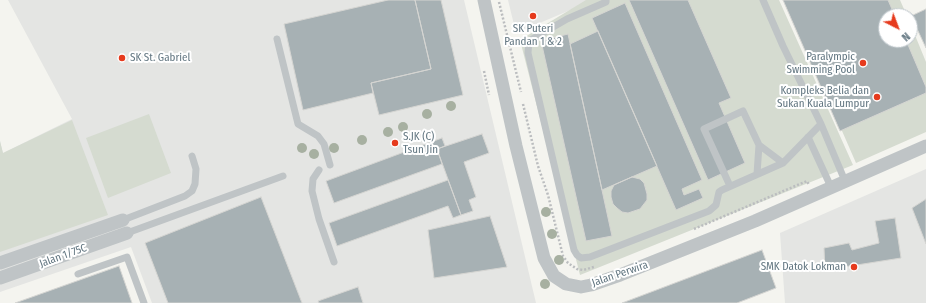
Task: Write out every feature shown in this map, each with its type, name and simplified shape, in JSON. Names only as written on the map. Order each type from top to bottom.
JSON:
[{"type":"street","name":"Jalan Perwira","points":[[484,0],[515,140],[544,258],[554,276],[566,284],[581,286],[591,285],[620,275],[755,221],[926,146]]},
{"type":"street","name":"Jalan 1/75C","points":[[0,263],[125,226]]},
{"type":"street","name":"Jalan 1/75C","points":[[0,278],[125,226]]},
{"type":"lane","points":[[606,0],[606,2],[568,19],[529,41],[528,53],[574,250],[581,258],[590,257],[709,211],[716,205],[719,192],[757,174],[783,164],[821,124]]},
{"type":"lane","points":[[763,0],[783,46],[821,124],[845,181]]},
{"type":"lane","points":[[277,39],[298,124],[318,136],[324,144],[330,165]]},
{"type":"lane","points":[[730,186],[704,129],[743,111],[759,145],[783,164]]},
{"type":"lane","points":[[808,137],[831,187]]},
{"type":"lane","points":[[757,174],[759,145]]},
{"type":"lane","points":[[125,226],[192,191],[195,184],[196,169],[192,156]]},
{"type":"lane","points":[[319,170],[315,174],[312,183],[312,191],[319,219],[334,262]]},
{"type":"lane","points":[[125,226],[282,176]]},
{"type":"lane","points":[[78,274],[127,257],[144,303]]},
{"type":"path","points":[[499,0],[520,92]]},
{"type":"path","points":[[484,70],[489,95]]},
{"type":"path","points":[[523,104],[538,166],[548,195],[563,256],[568,263],[577,269],[584,270],[598,266]]},
{"type":"path","points":[[692,230],[807,181],[813,195]]},
{"type":"shaded area","points":[[8,0],[464,0],[536,303],[152,303],[131,247],[0,292],[0,141],[3,153],[72,119]]},
{"type":"shaded area","name":"SK Puteri Pandan 1 & 2","points":[[508,0],[594,0],[516,33]]},
{"type":"shaded area","points":[[586,0],[779,0],[853,165],[580,275],[520,40]]},
{"type":"shaded area","name":"Kompleks Belia dan Sukan Kuala Lumpur","points":[[785,0],[900,0],[904,8],[878,8],[878,48],[918,48],[918,42],[926,62],[926,132],[856,163]]},
{"type":"shaded area","points":[[149,114],[171,173],[108,198],[86,138]]},
{"type":"shaded area","points":[[72,120],[108,215],[0,252],[0,141],[3,153]]},
{"type":"shaded area","name":"SMK Datok Lokman","points":[[926,169],[926,303],[785,303],[780,233]]},
{"type":"building","points":[[388,0],[415,0],[431,69],[371,83],[373,93],[303,110],[284,24]]},
{"type":"building","points":[[415,0],[441,0],[463,95],[379,115],[371,83],[431,69]]},
{"type":"building","points":[[629,0],[688,0],[731,98],[719,103],[745,163],[708,180]]},
{"type":"building","name":"Kompleks Belia dan Sukan Kuala Lumpur","points":[[783,0],[888,0],[892,8],[878,8],[878,48],[909,48],[926,87],[926,93],[840,131]]},
{"type":"building","points":[[625,3],[702,180],[682,189],[684,195],[699,189],[703,198],[676,210],[592,18]]},
{"type":"building","points":[[926,9],[926,48],[918,31],[918,13]]},
{"type":"building","points":[[598,31],[657,166],[602,190],[570,44]]},
{"type":"building","points":[[568,34],[612,236],[586,241],[541,41]]},
{"type":"building","points":[[482,134],[489,153],[464,162],[476,197],[469,200],[473,211],[461,215],[437,149]]},
{"type":"building","points":[[442,138],[445,146],[437,149],[442,164],[334,203],[326,181]]},
{"type":"building","points":[[632,177],[640,179],[644,183],[647,200],[640,209],[628,213],[622,212],[613,204],[611,191],[614,185]]},
{"type":"building","points":[[448,180],[461,215],[453,218],[448,206],[337,246],[329,223]]},
{"type":"building","points":[[261,197],[302,303],[168,303],[145,243]]},
{"type":"building","points":[[926,199],[926,244],[912,208]]},
{"type":"building","points":[[490,216],[507,267],[434,278],[428,230]]},
{"type":"building","points":[[895,218],[901,258],[825,270],[824,248],[849,243],[852,250],[879,243],[875,221]]},
{"type":"building","points":[[762,250],[776,288],[737,303],[622,303]]},
{"type":"building","points":[[119,266],[132,303],[15,303]]},
{"type":"building","points":[[358,287],[363,303],[319,303],[318,301]]},
{"type":"place","name":"SK Puteri Pandan 1 & 2","points":[[533,16]]},
{"type":"place","name":"SK St. Gabriel","points":[[122,58]]},
{"type":"place","name":"Paralympic Swimming Pool","points":[[863,63]]},
{"type":"place","name":"Kompleks Belia dan Sukan Kuala Lumpur","points":[[877,97]]},
{"type":"place","name":"S.JK (C) Tsun Jin","points":[[395,143]]},
{"type":"place","name":"SMK Datok Lokman","points":[[854,267]]}]
